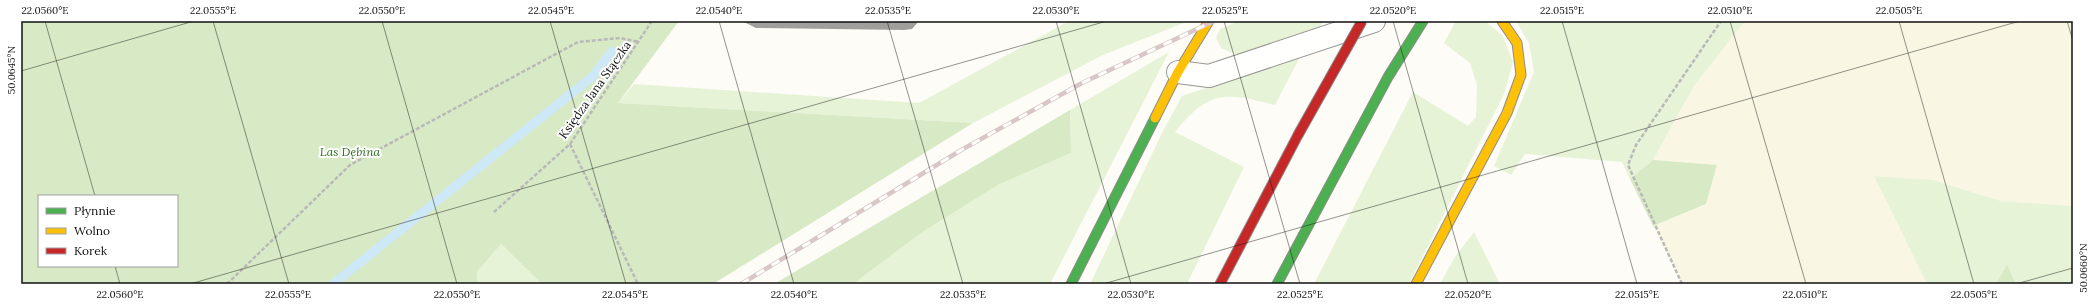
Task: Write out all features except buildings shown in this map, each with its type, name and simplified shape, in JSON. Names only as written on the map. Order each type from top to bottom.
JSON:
[{"type":"main road","points":[[1071,284],[1178,72],[1209,21]]},
{"type":"main road","points":[[1220,284],[1298,135],[1362,21]]},
{"type":"main road","points":[[1276,284],[1388,77],[1423,21]]},
{"type":"main road","points":[[1416,284],[1507,113],[1520,75],[1517,43],[1502,21]]},
{"type":"street","points":[[1178,72],[1209,76],[1374,21]]},
{"type":"path","name":"Księdza Jana Stączka","points":[[494,212],[570,144],[652,21]]},
{"type":"path","points":[[1682,284],[1628,165],[1636,146],[1721,21]]},
{"type":"path","points":[[227,284],[350,165],[578,42],[620,38],[639,42]]},
{"type":"path","points":[[570,144],[638,284]]},
{"type":"shaded area","points":[[1745,21],[2073,21],[2073,206],[2001,201],[1933,180],[1874,176],[1927,284],[1682,284],[1653,226],[1706,204],[1717,165],[1653,160],[1694,86]]},
{"type":"green space","name":"Las Dębina","points":[[21,21],[679,21],[618,103],[973,123],[713,284],[542,284],[501,244],[477,272],[478,284],[21,284]]},
{"type":"green space","points":[[1069,21],[1189,21],[1103,55],[973,123],[618,103],[634,84],[919,103]]},
{"type":"green space","points":[[1239,21],[1323,21],[1321,26],[1243,57],[1221,48],[1216,38],[1220,29]]},
{"type":"green space","points":[[1456,21],[1485,21],[1503,36],[1513,62],[1504,94],[1409,284],[1314,284],[1413,92],[1468,126],[1476,117],[1477,86],[1470,63],[1444,43]]},
{"type":"green space","points":[[1516,21],[1745,21],[1694,86],[1653,160],[1630,179],[1622,162],[1525,154],[1511,175],[1494,166],[1534,72],[1529,43]]},
{"type":"green space","points":[[1169,52],[1050,284],[853,284],[921,233],[998,185],[1071,153],[1070,110]]},
{"type":"green space","points":[[1300,57],[1275,105],[1243,98],[1219,98],[1198,108],[1175,132],[1244,167],[1187,284],[1090,284],[1163,131],[1182,96]]},
{"type":"green space","points":[[1070,110],[1071,153],[998,185],[921,233],[853,284],[774,284]]},
{"type":"green space","points":[[1653,160],[1717,165],[1706,204],[1653,226],[1630,179]]},
{"type":"green space","points":[[1874,176],[1933,180],[2001,201],[2073,206],[2073,284],[2016,284],[2007,264],[1996,284],[1927,284]]},
{"type":"green space","points":[[1474,232],[1500,284],[1440,284],[1455,257]]},
{"type":"green space","points":[[501,244],[542,284],[478,284],[477,272]]},
{"type":"green space","points":[[2007,264],[2016,284],[1996,284]]},
{"type":"waterway","points":[[333,284],[592,77],[612,51]]},
{"type":"railway","points":[[741,284],[963,149],[1082,83],[1214,21]]},
{"type":"traffic: fast","points":[[1277,284],[1388,77],[1423,21]]},
{"type":"traffic: fast","points":[[1071,284],[1155,118]]},
{"type":"traffic: slow","points":[[1155,118],[1178,72],[1209,21]]},
{"type":"traffic: slow","points":[[1416,284],[1507,113],[1521,75],[1517,43],[1502,21]]},
{"type":"traffic: jam","points":[[1298,135],[1362,21]]},
{"type":"traffic: jam","points":[[1220,284],[1298,135]]}]
